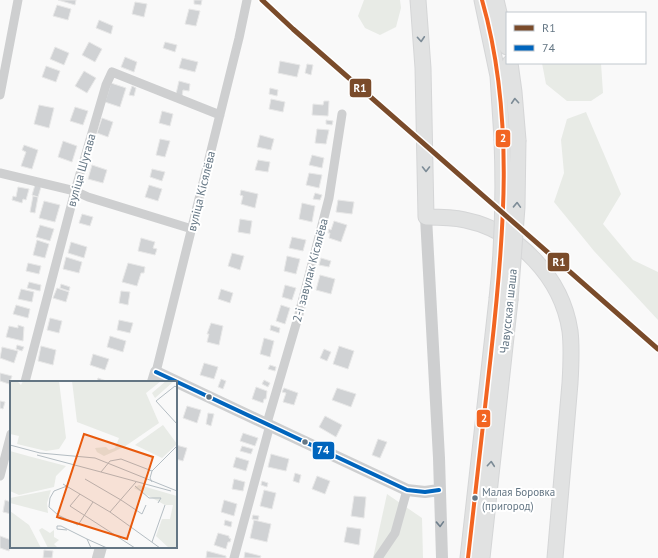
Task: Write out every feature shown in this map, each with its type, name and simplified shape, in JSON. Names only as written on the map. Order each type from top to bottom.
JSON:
[{"type":"main road","points":[[418,0],[423,68],[426,217],[447,217],[466,220],[486,226],[507,237],[526,252],[543,269],[555,287],[570,330],[571,355],[555,558]]},
{"type":"main road","name":"Чавусская шаша","points":[[482,0],[498,76],[504,188],[501,264],[504,299],[482,558]]},
{"type":"main road","points":[[496,0],[506,43]]},
{"type":"main road","name":"Чавусская шаша","points":[[468,558],[517,207],[518,140],[510,64]]},
{"type":"main road","points":[[484,535],[493,558]]},
{"type":"street","points":[[0,95],[18,0]]},
{"type":"street","name":"вуліца Кісялёва","points":[[155,377],[240,38],[245,1]]},
{"type":"street","name":"вуліца Шутава","points":[[25,381],[75,191],[106,85],[112,72],[220,115]]},
{"type":"street","name":"2-і завулак Кісялёва","points":[[234,558],[268,424],[299,314],[329,198],[342,114]]},
{"type":"street","points":[[0,173],[75,191],[88,197],[192,229]]},
{"type":"street","points":[[426,217],[442,558]]},
{"type":"street","points":[[155,377],[165,381]]},
{"type":"street","points":[[177,386],[268,424],[407,490],[425,492],[439,490]]},
{"type":"street","points":[[0,476],[10,438]]},
{"type":"street","points":[[378,558],[395,533],[407,490]]},
{"type":"street","points":[[98,558],[101,548]]},
{"type":"shaded area","points":[[364,0],[400,0],[401,8],[396,27],[380,35],[365,28],[358,16]]},
{"type":"shaded area","points":[[542,64],[601,64],[603,93],[591,101],[567,101],[546,84]]},
{"type":"shaded area","points":[[586,112],[621,194],[603,224],[633,260],[658,272],[658,320],[594,251],[554,202],[564,173],[561,140],[567,119]]},
{"type":"shaded area","points":[[387,494],[422,518],[423,558],[373,558]]},
{"type":"building","points":[[58,0],[76,0],[75,5]]},
{"type":"building","points":[[194,0],[202,0],[201,5],[194,4]]},
{"type":"building","points":[[135,2],[147,4],[144,17],[132,14]]},
{"type":"building","points":[[57,5],[71,9],[68,20],[53,16]]},
{"type":"building","points":[[189,9],[200,11],[196,26],[185,24]]},
{"type":"building","points":[[99,20],[113,26],[111,34],[96,28]]},
{"type":"building","points":[[89,42],[102,49],[95,62],[82,55]]},
{"type":"building","points":[[165,42],[177,45],[175,52],[163,48]]},
{"type":"building","points":[[55,47],[69,53],[64,65],[50,59]]},
{"type":"building","points":[[125,57],[137,62],[134,72],[121,67]]},
{"type":"building","points":[[182,58],[198,62],[195,72],[179,68]]},
{"type":"building","points":[[280,61],[300,65],[297,77],[278,73]]},
{"type":"building","points":[[307,64],[313,65],[311,75],[305,73]]},
{"type":"building","points":[[46,66],[60,71],[56,82],[42,77]]},
{"type":"building","points":[[84,71],[96,78],[87,93],[75,86]]},
{"type":"building","points":[[179,81],[190,84],[189,91],[183,90],[182,96],[176,94]]},
{"type":"building","points":[[111,83],[126,88],[120,107],[105,102]]},
{"type":"building","points":[[132,86],[136,88],[134,96],[129,95]]},
{"type":"building","points":[[270,88],[278,90],[277,96],[269,94]]},
{"type":"building","points":[[271,99],[285,102],[283,112],[269,109]]},
{"type":"building","points":[[324,101],[329,101],[328,116],[312,115],[313,104],[323,105]]},
{"type":"building","points":[[39,105],[54,108],[49,128],[34,124]]},
{"type":"building","points":[[75,107],[88,111],[83,125],[70,121]]},
{"type":"building","points":[[162,111],[173,114],[170,126],[159,123]]},
{"type":"building","points":[[102,118],[113,122],[108,137],[97,133]]},
{"type":"building","points":[[326,120],[333,121],[332,125],[326,124]]},
{"type":"building","points":[[317,129],[329,130],[326,144],[315,143]]},
{"type":"building","points":[[260,135],[274,139],[271,150],[257,147]]},
{"type":"building","points":[[160,139],[170,141],[165,157],[156,155]]},
{"type":"building","points":[[63,141],[77,146],[72,162],[58,157]]},
{"type":"building","points":[[24,145],[38,150],[32,169],[21,166],[26,152],[22,150]]},
{"type":"building","points":[[312,155],[324,158],[322,168],[309,165]]},
{"type":"building","points":[[258,160],[270,162],[268,172],[255,170]]},
{"type":"building","points":[[92,165],[107,170],[103,183],[88,179]]},
{"type":"building","points":[[152,169],[165,172],[162,181],[150,177]]},
{"type":"building","points":[[309,173],[322,175],[319,188],[306,185]]},
{"type":"building","points":[[35,185],[41,187],[38,197],[32,195]]},
{"type":"building","points":[[149,185],[162,189],[158,201],[145,197]]},
{"type":"building","points":[[18,187],[29,189],[26,200],[23,199],[22,203],[12,200],[13,196],[16,197]]},
{"type":"building","points":[[241,190],[258,194],[255,208],[241,204],[243,196],[240,195]]},
{"type":"building","points":[[315,193],[322,195],[320,200],[313,199]]},
{"type":"building","points":[[33,196],[38,197],[35,213],[30,212]]},
{"type":"building","points":[[338,200],[354,202],[352,214],[336,212]]},
{"type":"building","points":[[44,201],[60,205],[55,222],[39,218]]},
{"type":"building","points":[[302,203],[315,206],[312,222],[299,219]]},
{"type":"building","points":[[82,214],[93,217],[90,226],[79,223]]},
{"type":"building","points":[[240,219],[252,221],[250,234],[238,232]]},
{"type":"building","points":[[334,221],[347,225],[341,242],[329,238],[329,229],[331,230]]},
{"type":"building","points":[[40,225],[54,229],[50,241],[36,237]]},
{"type":"building","points":[[292,237],[306,240],[303,251],[289,248]]},
{"type":"building","points":[[141,238],[155,242],[153,248],[157,249],[155,255],[138,251]]},
{"type":"building","points":[[37,240],[49,244],[45,258],[33,255]]},
{"type":"building","points":[[71,242],[87,247],[84,258],[68,253]]},
{"type":"building","points":[[232,253],[244,256],[240,270],[228,266]]},
{"type":"building","points":[[287,256],[300,259],[296,274],[284,271]]},
{"type":"building","points":[[66,257],[82,262],[79,273],[63,269]]},
{"type":"building","points":[[321,258],[331,261],[329,267],[319,265]]},
{"type":"building","points":[[28,263],[41,266],[39,274],[26,271]]},
{"type":"building","points":[[128,263],[145,267],[144,273],[141,273],[137,286],[122,282]]},
{"type":"building","points":[[320,275],[335,279],[331,294],[316,290]]},
{"type":"building","points":[[29,282],[41,285],[40,291],[27,288]]},
{"type":"building","points":[[61,284],[70,287],[69,291],[60,288]]},
{"type":"building","points":[[285,285],[296,288],[292,300],[282,297]]},
{"type":"building","points":[[57,288],[69,292],[66,302],[53,298]]},
{"type":"building","points":[[21,289],[34,292],[32,302],[18,299]]},
{"type":"building","points":[[221,289],[233,293],[230,303],[218,299]]},
{"type":"building","points":[[121,291],[130,292],[128,305],[119,303]]},
{"type":"building","points":[[16,305],[30,309],[28,318],[13,314]]},
{"type":"building","points":[[281,305],[290,308],[285,324],[276,321]]},
{"type":"building","points":[[50,318],[62,321],[59,333],[47,330]]},
{"type":"building","points":[[119,320],[133,323],[130,333],[117,330]]},
{"type":"building","points":[[211,323],[223,326],[219,345],[207,342],[209,334],[207,334]]},
{"type":"building","points":[[18,325],[24,327],[23,341],[6,337],[9,326],[18,328]]},
{"type":"building","points":[[271,325],[280,328],[279,333],[270,330]]},
{"type":"building","points":[[110,336],[126,341],[123,352],[107,347]]},
{"type":"building","points":[[264,338],[274,341],[270,357],[260,354]]},
{"type":"building","points":[[17,345],[24,347],[22,351],[16,349]]},
{"type":"building","points":[[41,346],[56,350],[53,365],[38,361]]},
{"type":"building","points":[[339,346],[354,351],[348,369],[333,364]]},
{"type":"building","points":[[2,347],[18,351],[14,363],[0,358]]},
{"type":"building","points":[[324,349],[331,352],[327,361],[320,358]]},
{"type":"building","points":[[93,354],[109,359],[105,370],[90,365]]},
{"type":"building","points":[[204,363],[218,367],[214,379],[200,375]]},
{"type":"building","points":[[270,365],[276,367],[275,371],[268,369]]},
{"type":"building","points":[[0,373],[12,376],[9,384],[0,381]]},
{"type":"building","points":[[98,378],[106,381],[97,381]]},
{"type":"building","points":[[221,379],[226,381],[223,389],[218,387]]},
{"type":"building","points":[[264,380],[270,383],[268,387],[262,384]]},
{"type":"building","points":[[256,387],[267,391],[266,399],[264,399],[263,403],[252,399]]},
{"type":"building","points":[[284,388],[298,393],[294,405],[283,402],[286,393],[282,392]]},
{"type":"building","points":[[337,388],[356,394],[351,407],[332,400]]},
{"type":"building","points":[[0,401],[5,402],[3,409],[0,408]]},
{"type":"building","points":[[187,406],[201,410],[197,423],[183,418]]},
{"type":"building","points":[[208,413],[214,414],[211,426],[206,424]]},
{"type":"building","points":[[325,416],[342,425],[336,437],[319,427]]},
{"type":"building","points":[[243,433],[258,438],[255,446],[240,441]]},
{"type":"building","points":[[378,439],[387,442],[380,458],[372,455]]},
{"type":"building","points":[[177,445],[187,448],[183,461],[177,459]]},
{"type":"building","points":[[242,446],[253,449],[251,454],[240,451]]},
{"type":"building","points":[[271,454],[289,459],[286,471],[268,467]]},
{"type":"building","points":[[236,457],[249,461],[246,471],[233,467]]},
{"type":"building","points":[[295,473],[301,475],[299,483],[293,481]]},
{"type":"building","points":[[317,476],[330,481],[325,494],[312,489]]},
{"type":"building","points":[[234,479],[245,482],[243,491],[232,489]]},
{"type":"building","points":[[262,481],[268,483],[267,487],[261,485]]},
{"type":"building","points":[[264,490],[276,493],[272,509],[260,506]]},
{"type":"building","points":[[354,496],[366,497],[364,518],[351,516]]},
{"type":"building","points":[[5,500],[10,502],[10,514],[3,512]]},
{"type":"building","points":[[224,500],[237,504],[234,516],[221,512]]},
{"type":"building","points":[[253,515],[259,516],[258,520],[252,519]]},
{"type":"building","points":[[225,520],[232,522],[231,527],[224,525]]},
{"type":"building","points":[[254,520],[271,524],[267,542],[250,538]]},
{"type":"building","points":[[347,527],[361,529],[359,545],[344,542]]},
{"type":"building","points":[[218,533],[229,536],[231,539],[230,542],[228,542],[226,549],[214,545]]},
{"type":"building","points":[[0,536],[10,540],[9,551],[0,548]]},
{"type":"building","points":[[44,550],[53,551],[52,558],[43,558]]},
{"type":"building","points":[[207,551],[226,556],[226,558],[206,558]]},
{"type":"building","points":[[245,552],[261,556],[260,558],[244,558]]},
{"type":"transit line","name":"R1","points":[[262,0],[293,29],[658,349]]},
{"type":"transit line","name":"2","points":[[468,558],[496,310],[503,221],[503,132],[499,87],[492,43],[482,0]]},
{"type":"transit line","name":"74","points":[[156,372],[175,381]]},
{"type":"transit line","name":"74","points":[[177,382],[407,490],[425,492],[439,490]]},
{"type":"place","name":"Малая Боровка (пригород)","points":[[475,498]]}]
